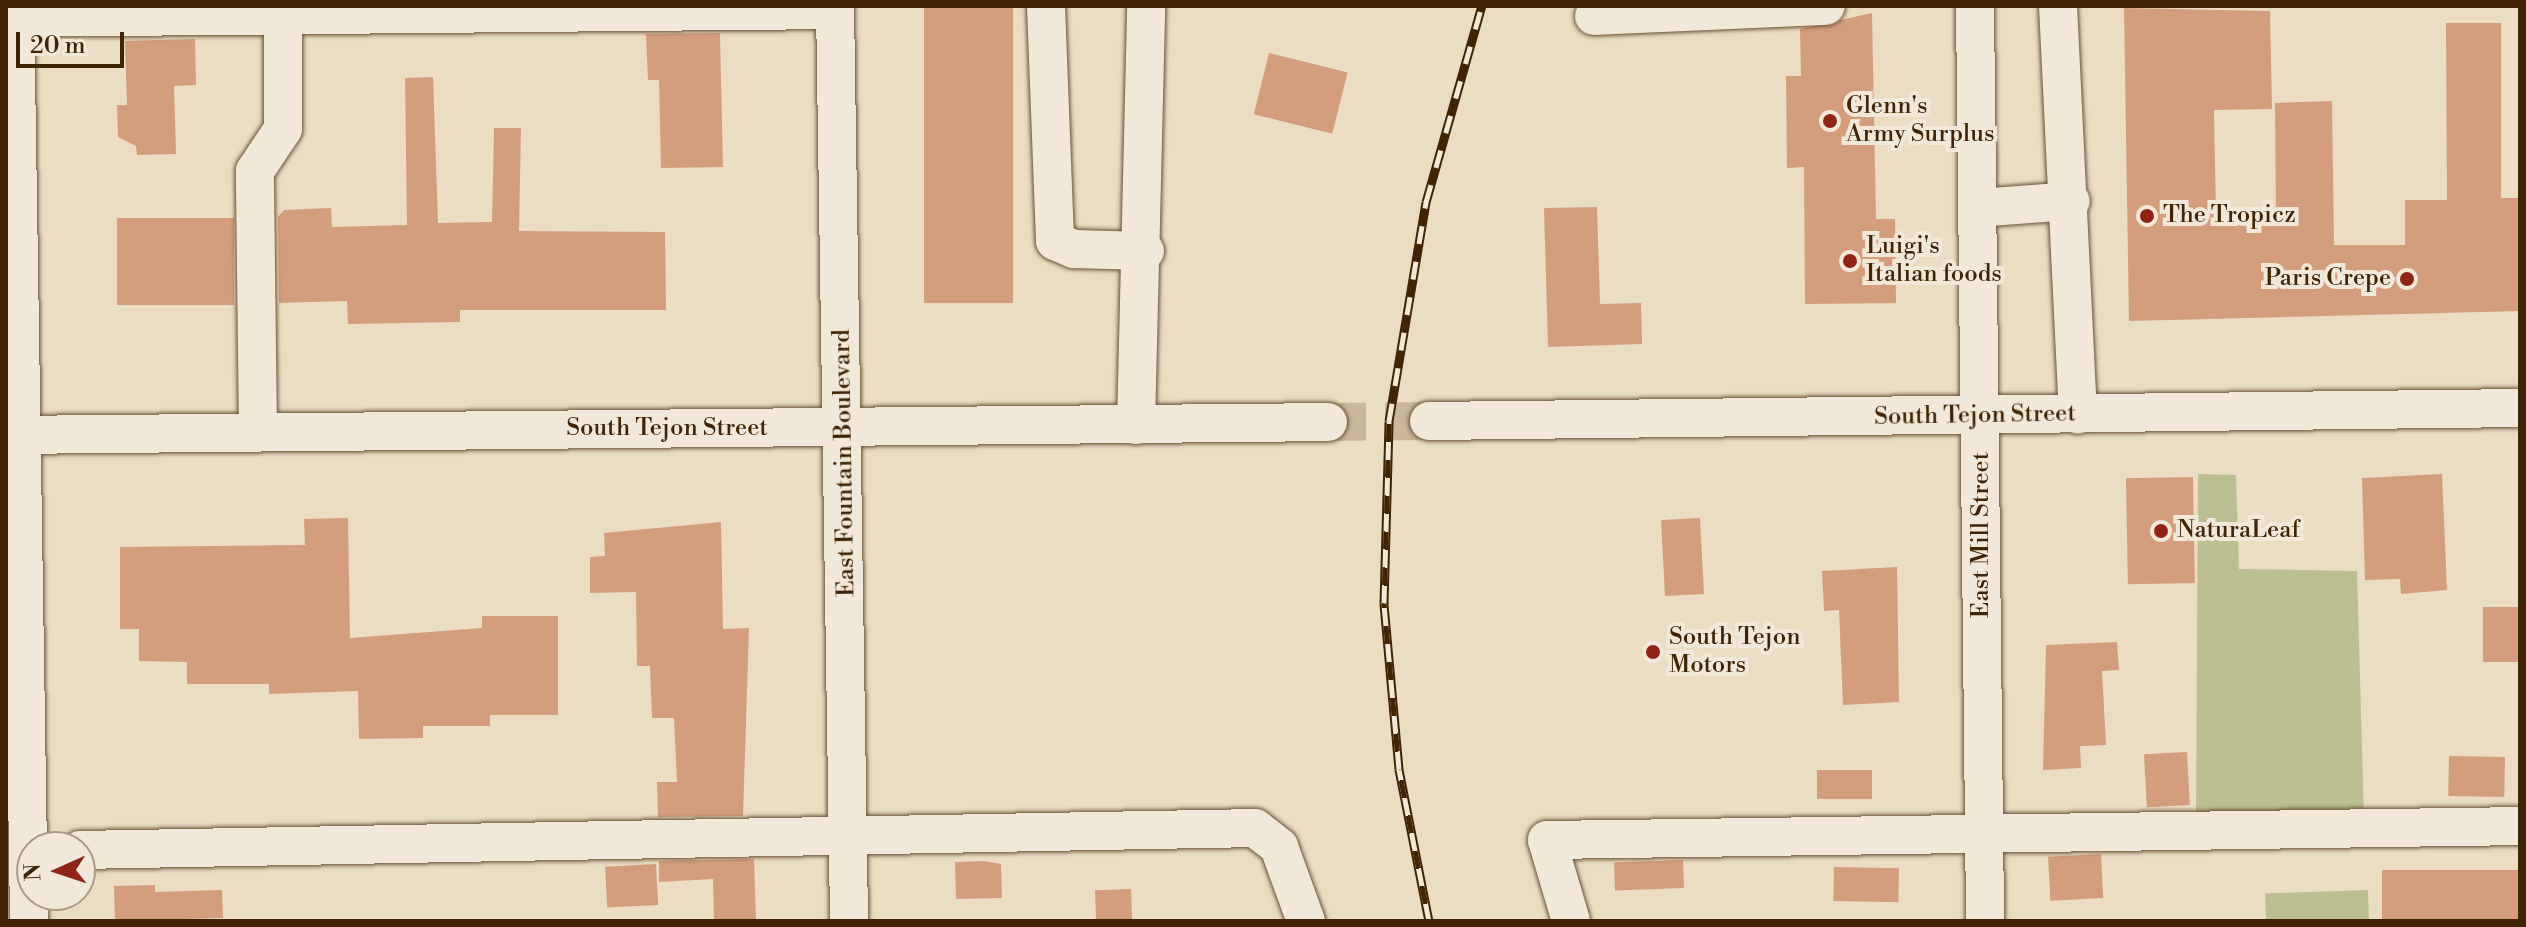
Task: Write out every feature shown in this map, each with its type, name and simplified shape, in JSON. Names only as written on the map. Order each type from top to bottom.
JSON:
[{"type":"street","points":[[1046,6],[1055,241],[1074,249],[1145,251]]},
{"type":"street","points":[[1136,425],[1145,251],[1146,6]]},
{"type":"street","points":[[1594,16],[1826,6]]},
{"type":"street","name":"East Mill Street","points":[[1975,6],[1985,921]]},
{"type":"street","points":[[2058,6],[2071,201],[2078,415]]},
{"type":"street","points":[[21,831],[16,682],[12,14],[283,15],[835,8]]},
{"type":"street","name":"East Fountain Boulevard","points":[[835,8],[846,428],[849,921]]},
{"type":"street","points":[[258,432],[255,171],[283,129],[283,15]]},
{"type":"street","points":[[1978,208],[2071,201]]},
{"type":"street","name":"South Tejon Street","points":[[1429,421],[1981,417],[2520,408]]},
{"type":"street","name":"South Tejon Street","points":[[16,435],[1328,422]]},
{"type":"street","points":[[1571,921],[1547,840],[1984,830],[2520,826]]},
{"type":"street","points":[[96,850],[1255,828],[1279,847],[1306,921]]},
{"type":"green space","points":[[2198,474],[2236,475],[2239,569],[2357,571],[2364,820],[2196,823]]},
{"type":"green space","points":[[2368,890],[2369,921],[2266,921],[2265,894]]},
{"type":"building","points":[[924,6],[1013,6],[1013,303],[924,303]]},
{"type":"building","points":[[2124,8],[2270,11],[2272,109],[2214,110],[2216,219],[2276,218],[2275,103],[2332,101],[2334,245],[2405,245],[2405,200],[2447,200],[2446,23],[2501,23],[2501,198],[2520,198],[2520,311],[2129,321]]},
{"type":"building","points":[[1872,13],[1876,219],[1895,219],[1896,303],[1805,304],[1804,167],[1787,168],[1786,76],[1801,76],[1800,29]]},
{"type":"building","points":[[720,33],[723,167],[661,168],[659,80],[648,80],[646,34]]},
{"type":"building","points":[[195,39],[196,85],[174,86],[176,154],[137,155],[136,146],[118,137],[117,105],[127,105],[125,41]]},
{"type":"building","points":[[1269,53],[1348,73],[1332,134],[1254,114]]},
{"type":"building","points":[[433,77],[438,223],[492,222],[494,128],[521,128],[519,231],[665,232],[666,310],[460,310],[460,322],[348,324],[347,301],[279,303],[278,217],[284,210],[331,208],[332,227],[407,225],[405,78]]},
{"type":"building","points":[[1597,207],[1600,304],[1641,303],[1642,344],[1548,347],[1544,208]]},
{"type":"building","points":[[117,218],[234,218],[234,305],[117,305]]},
{"type":"building","points":[[2442,474],[2447,590],[2401,594],[2400,579],[2365,580],[2362,478]]},
{"type":"building","name":"NaturaLeaf","points":[[2193,477],[2195,583],[2128,584],[2126,478]]},
{"type":"building","points":[[348,518],[350,638],[482,628],[482,616],[558,616],[558,715],[490,715],[490,726],[423,726],[423,738],[359,739],[358,691],[269,694],[269,684],[187,684],[187,662],[139,661],[139,629],[120,629],[120,547],[305,545],[304,519]]},
{"type":"building","points":[[1700,518],[1704,594],[1665,596],[1661,520]]},
{"type":"building","points":[[721,522],[723,629],[749,628],[743,816],[658,817],[657,782],[677,782],[674,718],[652,718],[650,666],[637,666],[636,592],[590,593],[590,557],[605,556],[604,533]]},
{"type":"building","points":[[1897,567],[1899,702],[1843,705],[1839,610],[1824,611],[1822,571]]},
{"type":"building","points":[[2483,607],[2520,607],[2520,662],[2483,662]]},
{"type":"building","points":[[2117,642],[2119,670],[2102,671],[2106,745],[2080,746],[2081,768],[2043,770],[2046,645]]},
{"type":"building","points":[[2187,752],[2190,805],[2147,807],[2144,754]]},
{"type":"building","points":[[2449,756],[2505,757],[2504,797],[2448,796]]},
{"type":"building","points":[[1817,770],[1872,770],[1872,799],[1817,799]]},
{"type":"building","points":[[2101,854],[2103,898],[2050,901],[2048,857]]},
{"type":"building","points":[[754,859],[756,921],[714,921],[713,879],[659,882],[659,861]]},
{"type":"building","points":[[1683,860],[1684,888],[1615,890],[1614,862]]},
{"type":"building","points":[[955,862],[1001,864],[1002,898],[956,899]]},
{"type":"building","points":[[656,864],[658,905],[607,908],[605,867]]},
{"type":"building","points":[[1834,867],[1899,868],[1898,902],[1833,901]]},
{"type":"building","points":[[2382,870],[2520,870],[2520,921],[2382,921]]},
{"type":"building","points":[[155,885],[155,892],[222,890],[223,918],[115,921],[114,886]]},
{"type":"building","points":[[1131,889],[1132,921],[1096,921],[1095,890]]},
{"type":"tunnel","points":[[1328,422],[1429,421]]},
{"type":"railway","points":[[1429,921],[1399,769],[1384,603],[1389,421],[1426,202],[1482,6]]},
{"type":"place","name":"Glenn's Army Surplus","points":[[1830,121]]},
{"type":"place","name":"The Tropicz","points":[[2147,216]]},
{"type":"place","name":"Luigi's Italian foods","points":[[1850,261]]},
{"type":"place","name":"Paris Crepe","points":[[2407,279]]},
{"type":"place","name":"NaturaLeaf","points":[[2161,531]]},
{"type":"place","name":"South Tejon Motors","points":[[1653,652]]}]
